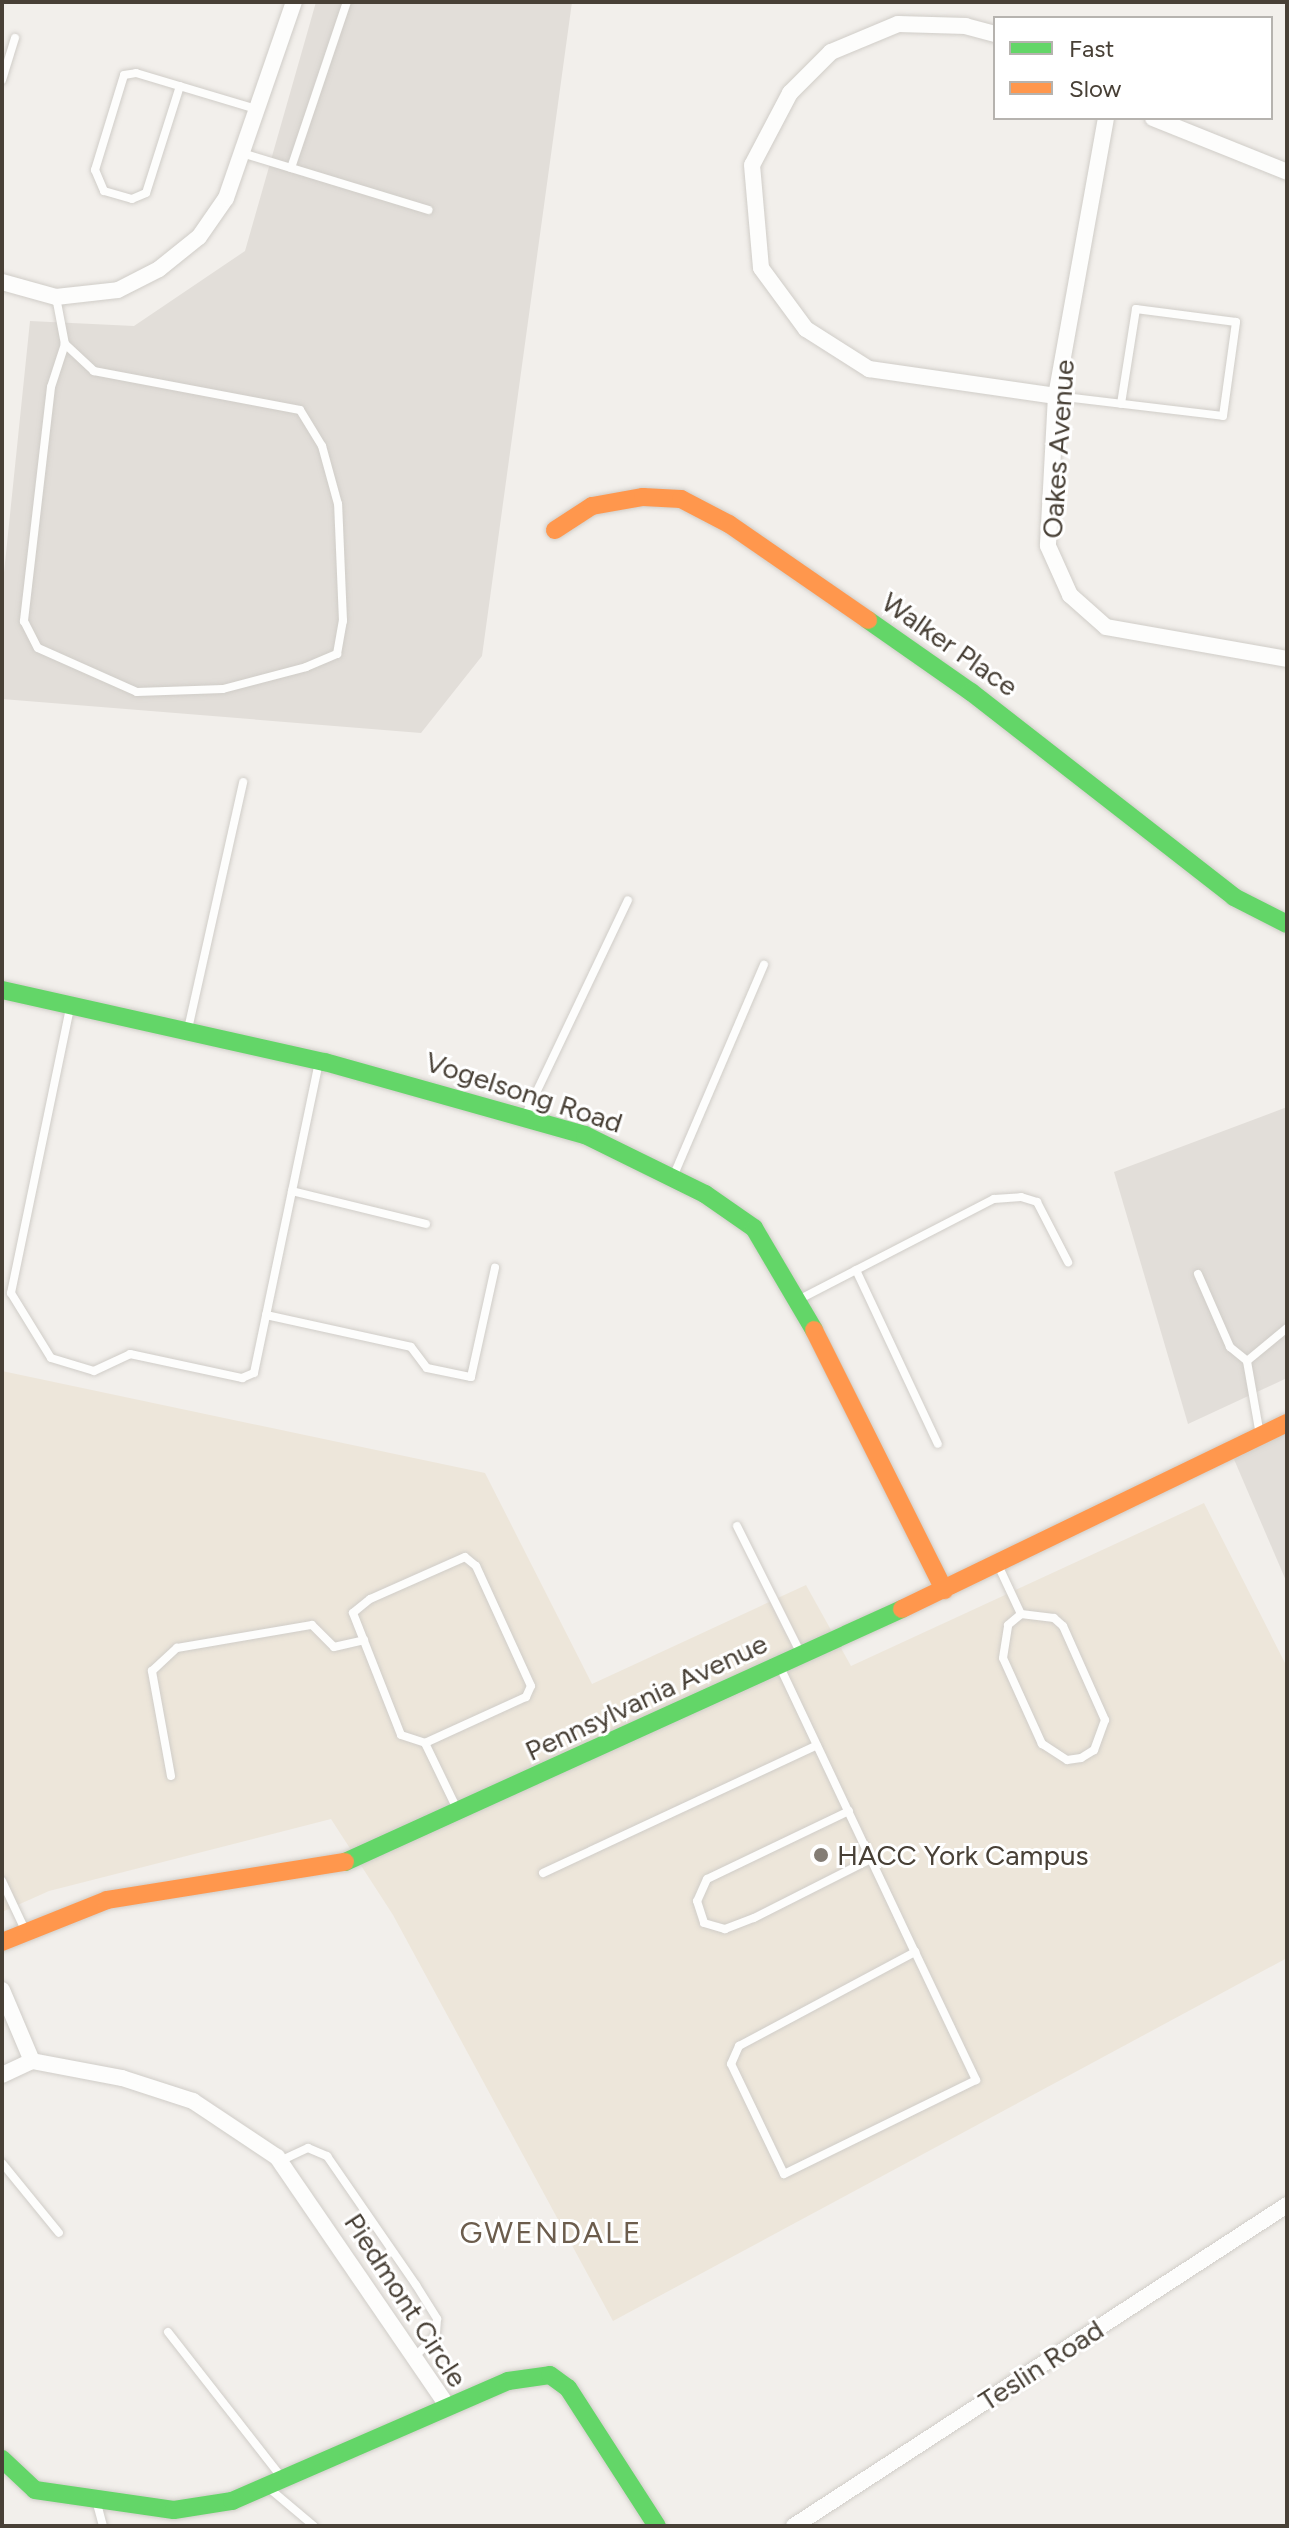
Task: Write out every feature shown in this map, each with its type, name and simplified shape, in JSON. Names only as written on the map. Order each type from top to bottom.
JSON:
[{"type":"street","points":[[2,282],[56,297],[118,290],[159,269],[199,237],[226,198],[294,2]]},
{"type":"street","points":[[993,33],[966,26],[898,24],[831,52],[790,93],[752,165],[761,268],[806,329],[869,369],[1056,396]]},
{"type":"street","name":"Oakes Avenue","points":[[1106,120],[1056,396],[1048,546],[1070,595],[1106,627],[1287,659]]},
{"type":"street","points":[[1158,120],[1287,172]]},
{"type":"street","name":"Walker Place","points":[[555,530],[592,506],[643,497],[681,499],[729,524],[971,692],[1234,897],[1287,924]]},
{"type":"street","name":"Vogelsong Road","points":[[2,990],[319,1060],[585,1135],[673,1178],[754,1228],[799,1300],[944,1590]]},
{"type":"street","name":"Pennsylvania Avenue","points":[[2,1942],[107,1900],[352,1861],[944,1590],[1287,1423]]},
{"type":"street","points":[[2,1990],[32,2061],[2,2075]]},
{"type":"street","name":"Piedmont Circle","points":[[2,2459],[35,2490],[174,2510],[232,2501],[448,2407],[280,2161],[193,2101],[122,2078],[32,2061]]},
{"type":"street","name":"Teslin Road","points":[[794,2526],[1287,2205]]},
{"type":"street","points":[[448,2407],[508,2381],[550,2375],[568,2388],[657,2526]]},
{"type":"lane","points":[[291,168],[347,2]]},
{"type":"lane","points":[[2,80],[15,38]]},
{"type":"lane","points":[[180,86],[146,193],[132,199],[104,191],[95,170],[124,75],[136,73],[180,86],[256,109]]},
{"type":"lane","points":[[242,153],[428,210]]},
{"type":"lane","points":[[56,297],[65,344],[51,387],[24,621],[38,648],[137,692],[223,689],[337,654],[343,621],[338,504],[322,446],[300,410],[94,371],[65,344]]},
{"type":"lane","points":[[1056,396],[1121,404],[1223,416],[1236,322],[1136,309],[1121,404]]},
{"type":"lane","points":[[188,1029],[243,782]]},
{"type":"lane","points":[[525,1117],[628,900]]},
{"type":"lane","points":[[673,1178],[764,965]]},
{"type":"lane","points":[[71,1004],[11,1293],[51,1358],[94,1371],[130,1354],[242,1378],[254,1373],[319,1060]]},
{"type":"lane","points":[[292,1191],[426,1224]]},
{"type":"lane","points":[[799,1300],[994,1199],[1021,1197],[1037,1202],[1068,1262]]},
{"type":"lane","points":[[266,1315],[411,1347],[427,1368],[471,1377],[495,1268]]},
{"type":"lane","points":[[856,1270],[938,1444]]},
{"type":"lane","points":[[1198,1274],[1230,1347],[1247,1361],[1260,1435]]},
{"type":"lane","points":[[1247,1361],[1287,1328]]},
{"type":"lane","points":[[737,1526],[802,1656]]},
{"type":"lane","points":[[465,1557],[476,1566],[531,1686],[526,1697],[425,1743],[401,1735],[353,1613],[370,1599],[465,1557]]},
{"type":"lane","points":[[997,1564],[1021,1614]]},
{"type":"lane","points":[[1021,1614],[1054,1618],[1063,1626],[1105,1720],[1094,1750],[1081,1758],[1067,1760],[1042,1744],[1003,1658],[1008,1625],[1021,1614]]},
{"type":"lane","points":[[171,1776],[152,1671],[177,1648],[312,1625],[334,1647],[364,1640]]},
{"type":"lane","points":[[780,1666],[976,2080],[784,2174],[731,2064],[739,2046],[915,1952]]},
{"type":"lane","points":[[425,1743],[459,1814]]},
{"type":"lane","points":[[543,1873],[817,1745]]},
{"type":"lane","points":[[849,1811],[707,1879],[697,1901],[704,1923],[725,1929],[754,1918],[871,1859]]},
{"type":"lane","points":[[2,1881],[26,1932]]},
{"type":"lane","points":[[280,2161],[308,2148],[327,2156],[407,2272],[437,2319],[436,2335],[415,2358]]},
{"type":"lane","points":[[2,2163],[59,2233]]},
{"type":"lane","points":[[168,2332],[275,2482],[314,2526]]},
{"type":"lane","points":[[96,2499],[103,2526]]},
{"type":"shaded area","points":[[316,2],[572,2],[482,656],[421,733],[2,699],[2,592],[30,321],[134,326],[245,251]]},
{"type":"shaded area","points":[[1287,1107],[1287,1378],[1188,1424],[1114,1172]]},
{"type":"shaded area","name":"HACC York Campus","points":[[2,1371],[485,1473],[592,1684],[806,1585],[851,1666],[1204,1503],[1287,1667],[1287,1958],[613,2321],[393,1915],[331,1819],[49,1891],[2,1912]]},
{"type":"shaded area","points":[[1287,1425],[1287,1583],[1230,1450]]},
{"type":"traffic: fast","points":[[868,620],[971,692],[1234,897],[1287,924]]},
{"type":"traffic: fast","points":[[2,990],[325,1062],[585,1135],[705,1194],[754,1228],[814,1330]]},
{"type":"traffic: fast","points":[[345,1862],[902,1609]]},
{"type":"traffic: fast","points":[[2,2459],[35,2490],[174,2510],[232,2501],[508,2381],[550,2375],[568,2388],[657,2526]]},
{"type":"traffic: slow","points":[[555,530],[592,506],[643,497],[681,499],[729,524],[868,620]]},
{"type":"traffic: slow","points":[[814,1330],[944,1590]]},
{"type":"traffic: slow","points":[[902,1609],[1287,1423]]},
{"type":"traffic: slow","points":[[2,1942],[107,1900],[345,1862]]},
{"type":"place","name":"HACC York Campus","points":[[821,1855]]},
{"type":"district","name":"GWENDALE","points":[[551,2233]]}]
